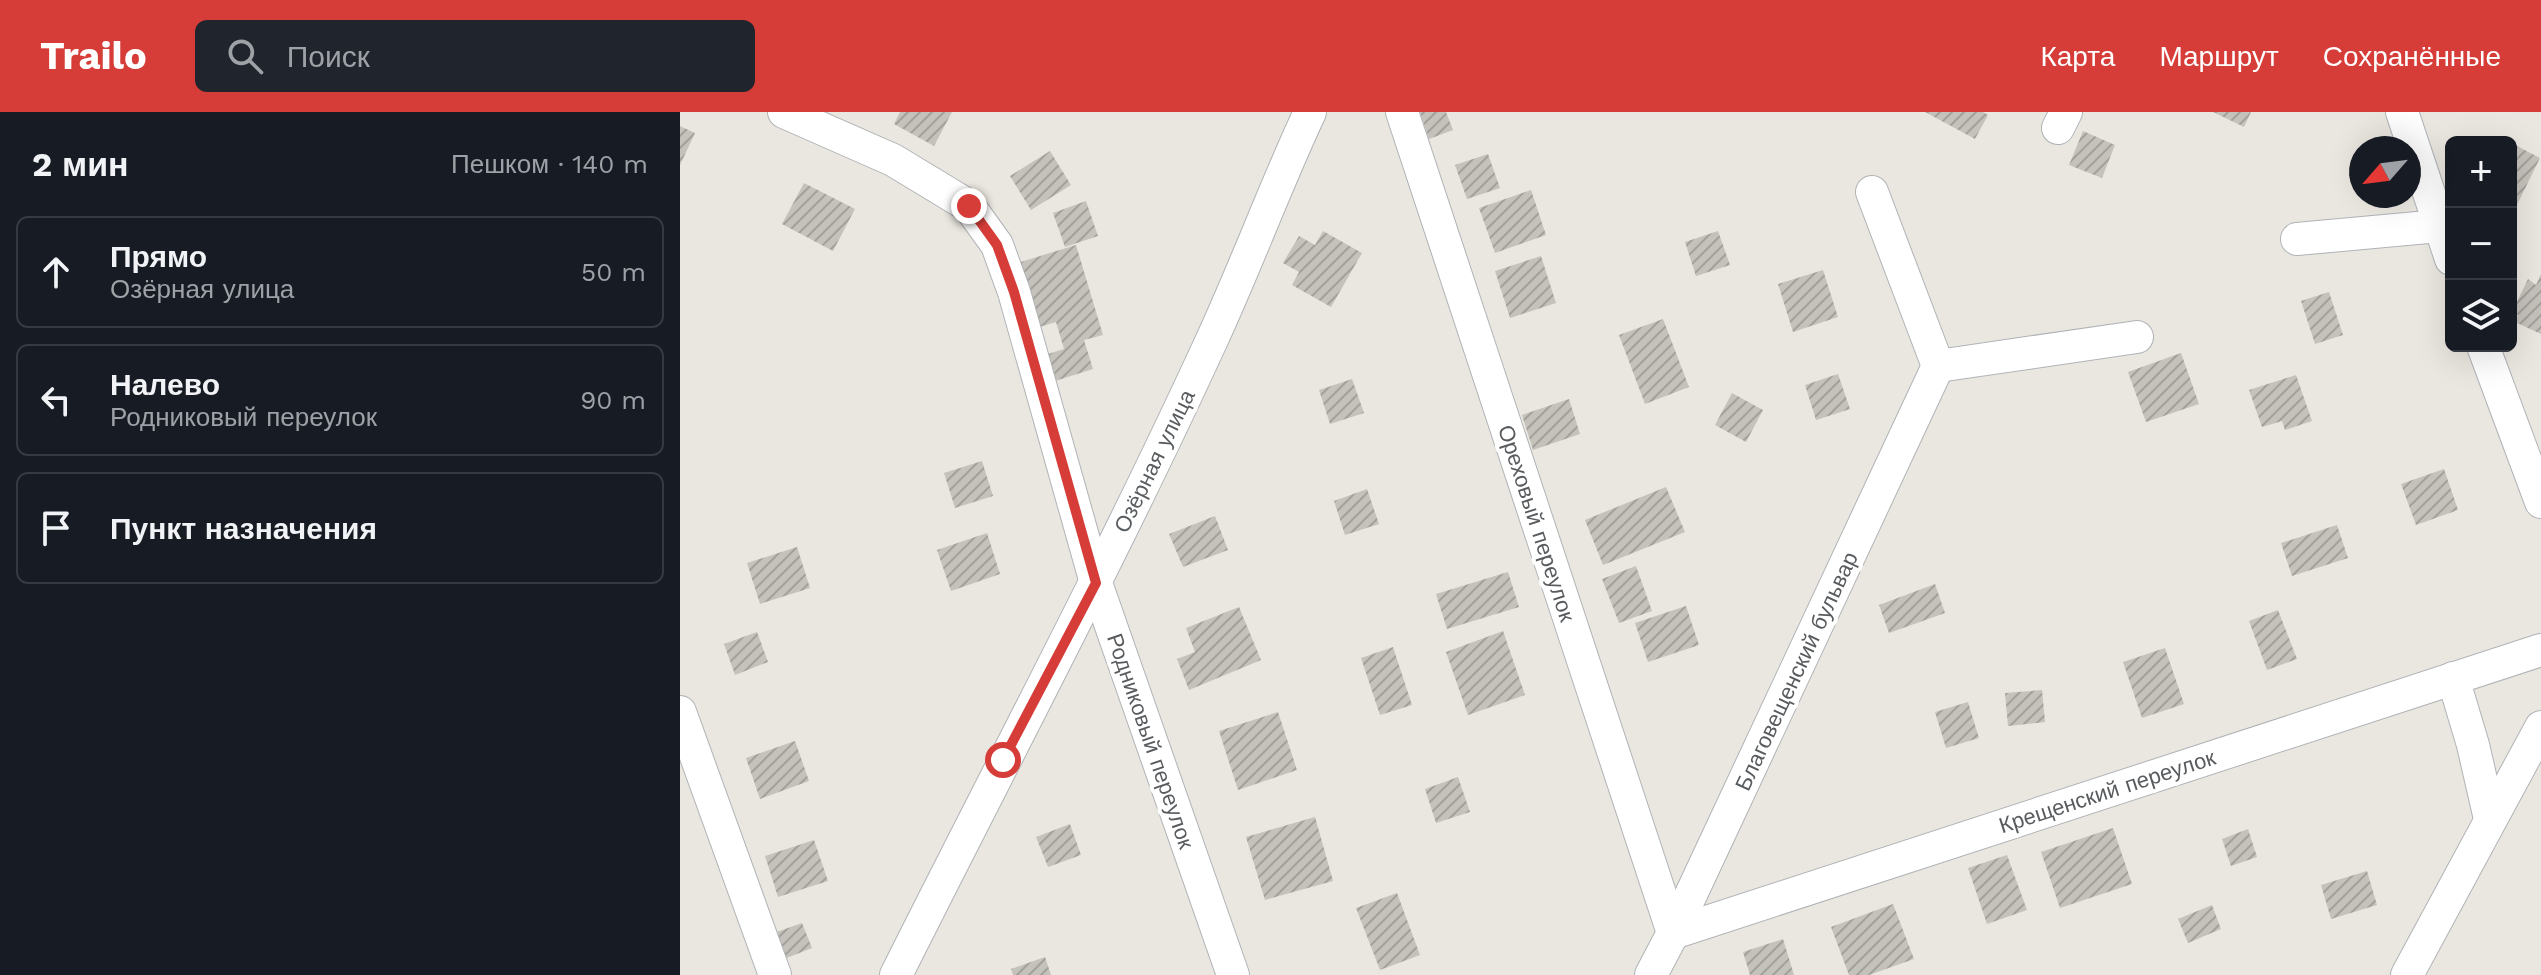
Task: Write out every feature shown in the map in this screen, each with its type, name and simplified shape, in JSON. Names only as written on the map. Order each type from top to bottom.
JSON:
[{"type":"street","name":"Родниковый переулок","points":[[784,112],[893,160],[969,206],[997,245],[1014,292],[1096,583],[1233,975]]},
{"type":"street","name":"Озёрная улица","points":[[896,975],[1096,583],[1210,345],[1310,112]]},
{"type":"street","name":"Ореховый переулок","points":[[1402,112],[1673,933]]},
{"type":"street","points":[[2402,112],[2445,242]]},
{"type":"street","points":[[1872,192],[1938,366],[2137,337]]},
{"type":"street","points":[[2297,239],[2439,226]]},
{"type":"street","points":[[2485,352],[2541,502]]},
{"type":"street","name":"Благовещенский бульвар","points":[[1651,975],[1938,366]]},
{"type":"street","name":"Крещенский переулок","points":[[1673,933],[2541,650]]},
{"type":"street","points":[[2453,678],[2490,819]]},
{"type":"street","points":[[680,712],[775,975]]},
{"type":"street","points":[[2407,975],[2541,727]]},
{"type":"building","points":[[900,112],[952,112],[934,146],[894,124]]},
{"type":"building","points":[[1420,112],[1446,112],[1453,130],[1429,139]]},
{"type":"building","points":[[1925,112],[1983,112],[1988,115],[1975,139]]},
{"type":"building","points":[[2213,112],[2251,112],[2244,127]]},
{"type":"building","points":[[680,126],[695,133],[680,165]]},
{"type":"building","points":[[2083,131],[2115,145],[2102,178],[2069,165]]},
{"type":"building","points":[[2517,146],[2540,158],[2517,205]]},
{"type":"building","points":[[1050,151],[1071,185],[1031,210],[1010,176]]},
{"type":"building","points":[[1488,154],[1500,188],[1467,199],[1455,165]]},
{"type":"building","points":[[804,183],[855,209],[833,251],[782,224]]},
{"type":"building","points":[[1531,190],[1546,235],[1495,253],[1479,208]]},
{"type":"building","points":[[1086,201],[1098,236],[1065,247],[1053,213]]},
{"type":"building","points":[[1323,231],[1362,253],[1331,307],[1292,285],[1299,272],[1283,263],[1299,236],[1315,245]]},
{"type":"building","points":[[1718,231],[1730,265],[1696,276],[1685,242]]},
{"type":"building","points":[[1076,245],[1103,335],[1084,340],[1093,369],[1055,381],[1048,354],[1064,349],[1056,322],[1033,329],[1014,264]]},
{"type":"building","points":[[1541,256],[1556,303],[1510,318],[1495,271]]},
{"type":"building","points":[[1823,270],[1838,317],[1793,332],[1778,284]]},
{"type":"building","points":[[2541,274],[2541,334],[2517,323],[2517,302],[2528,279],[2536,285]]},
{"type":"building","points":[[2329,292],[2343,335],[2315,344],[2301,301]]},
{"type":"building","points":[[1663,319],[1689,387],[1645,404],[1619,335]]},
{"type":"building","points":[[2181,353],[2199,404],[2146,422],[2128,372]]},
{"type":"building","points":[[1838,374],[1850,409],[1816,420],[1805,385]]},
{"type":"building","points":[[2296,375],[2312,421],[2285,430],[2282,421],[2262,427],[2249,390]]},
{"type":"building","points":[[1352,379],[1364,413],[1330,424],[1319,390]]},
{"type":"building","points":[[1732,393],[1763,410],[1746,442],[1715,425]]},
{"type":"building","points":[[1569,399],[1580,434],[1533,450],[1522,415]]},
{"type":"building","points":[[982,461],[993,496],[955,508],[944,473]]},
{"type":"building","points":[[2444,469],[2458,510],[2416,525],[2401,484]]},
{"type":"building","points":[[1666,487],[1685,532],[1603,565],[1585,520]]},
{"type":"building","points":[[1367,489],[1379,524],[1345,535],[1334,501]]},
{"type":"building","points":[[1215,516],[1228,550],[1183,567],[1169,534]]},
{"type":"building","points":[[2337,525],[2348,558],[2292,576],[2281,543]]},
{"type":"building","points":[[987,533],[1000,574],[951,591],[937,550]]},
{"type":"building","points":[[797,547],[810,588],[760,604],[747,563]]},
{"type":"building","points":[[1636,566],[1652,611],[1619,623],[1602,579]]},
{"type":"building","points":[[1508,572],[1519,607],[1447,629],[1436,594]]},
{"type":"building","points":[[1935,584],[1945,613],[1889,633],[1879,605]]},
{"type":"building","points":[[1686,606],[1699,645],[1648,662],[1635,623]]},
{"type":"building","points":[[1239,607],[1261,660],[1189,690],[1177,659],[1195,652],[1186,628]]},
{"type":"building","points":[[2278,610],[2297,659],[2267,670],[2249,621]]},
{"type":"building","points":[[1503,631],[1525,695],[1468,715],[1446,652]]},
{"type":"building","points":[[757,632],[768,662],[735,675],[724,644]]},
{"type":"building","points":[[1393,647],[1412,705],[1380,715],[1361,658]]},
{"type":"building","points":[[2165,648],[2184,704],[2142,718],[2123,662]]},
{"type":"building","points":[[2042,690],[2045,722],[2008,726],[2005,693]]},
{"type":"building","points":[[1968,702],[1979,738],[1946,748],[1935,712]]},
{"type":"building","points":[[1278,712],[1297,770],[1238,790],[1219,731]]},
{"type":"building","points":[[795,741],[809,781],[760,799],[746,758]]},
{"type":"building","points":[[1458,777],[1470,812],[1436,823],[1425,789]]},
{"type":"building","points":[[1315,817],[1333,881],[1265,900],[1246,837]]},
{"type":"building","points":[[1070,824],[1081,855],[1048,867],[1036,837]]},
{"type":"building","points":[[2113,828],[2132,884],[2060,908],[2041,852]]},
{"type":"building","points":[[2248,829],[2257,857],[2231,866],[2222,839]]},
{"type":"building","points":[[814,840],[828,881],[778,897],[765,856]]},
{"type":"building","points":[[2007,855],[2027,910],[1987,924],[1968,868]]},
{"type":"building","points":[[2367,871],[2377,905],[2331,919],[2321,885]]},
{"type":"building","points":[[1397,893],[1420,955],[1380,970],[1356,908]]},
{"type":"building","points":[[1893,904],[1914,959],[1869,975],[1849,975],[1831,927]]},
{"type":"building","points":[[2212,905],[2221,929],[2188,943],[2178,919]]},
{"type":"building","points":[[802,923],[812,948],[784,959],[774,933]]},
{"type":"building","points":[[1783,939],[1794,975],[1750,975],[1743,952]]},
{"type":"building","points":[[1045,957],[1051,975],[1013,975],[1011,969]]},
{"type":"route","points":[[969,206],[997,245],[1014,292],[1096,583],[1003,760]]}]
